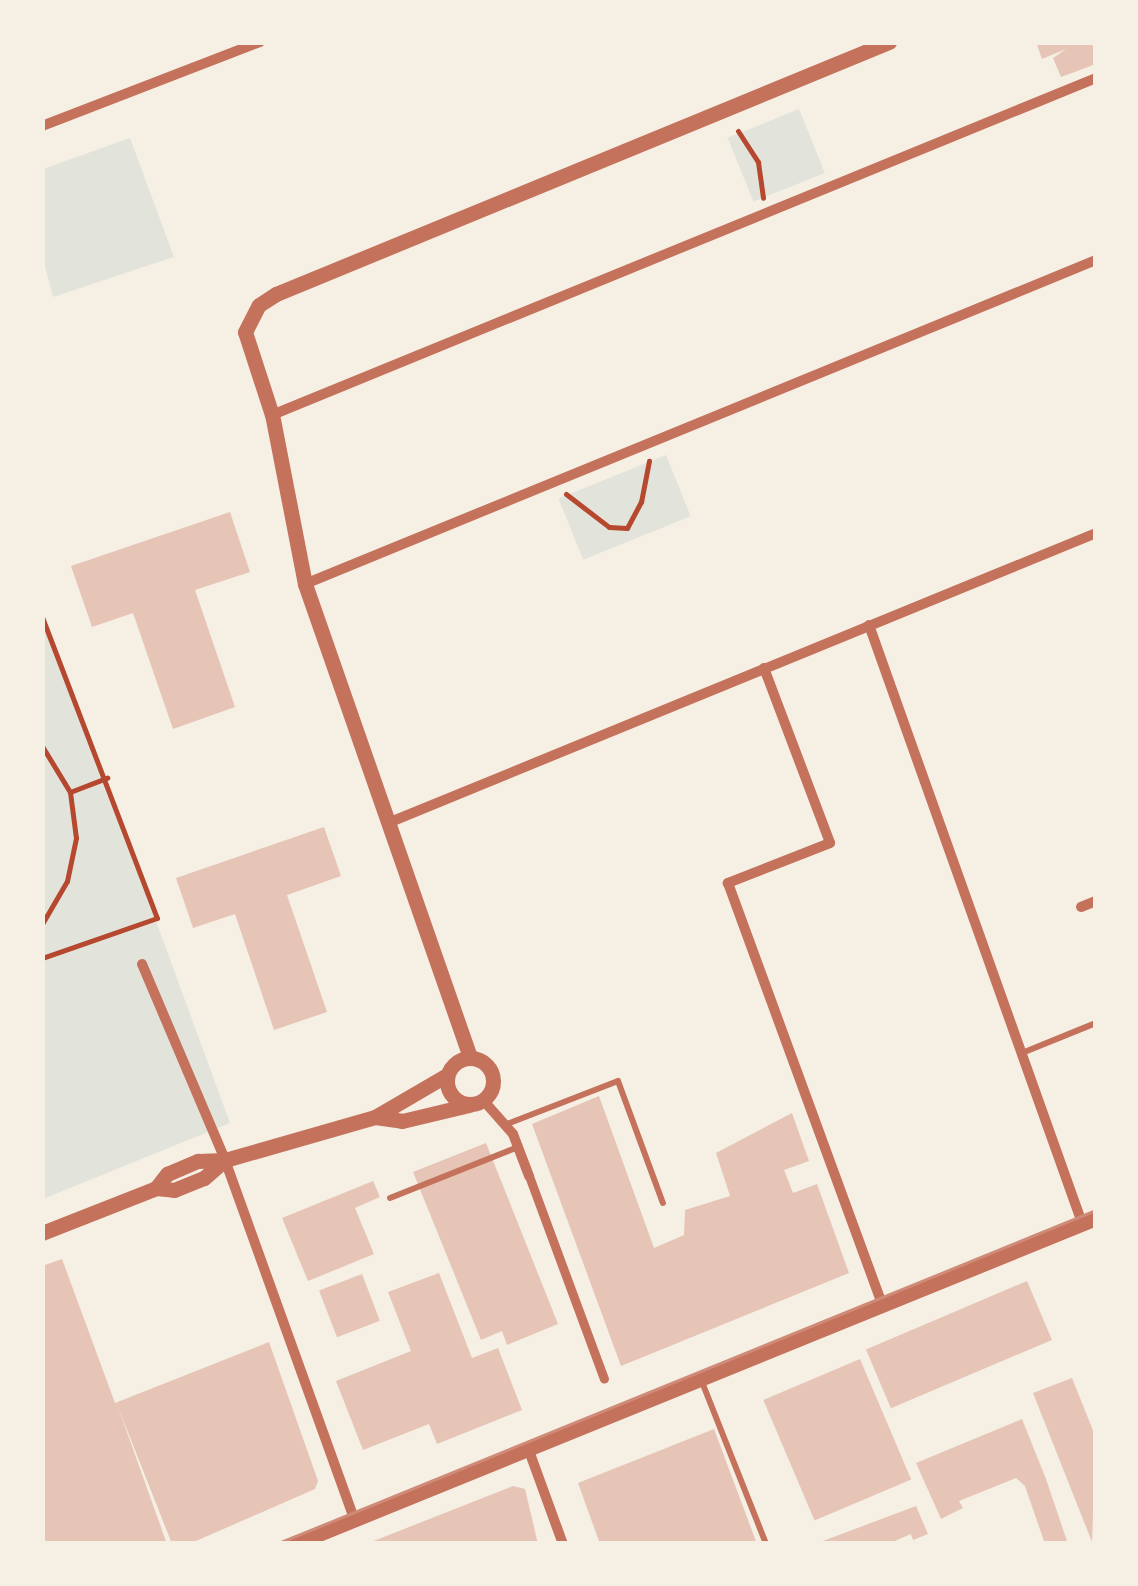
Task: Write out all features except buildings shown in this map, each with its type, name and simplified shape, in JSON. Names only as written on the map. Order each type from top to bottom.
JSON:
[{"type":"street","points":[[42,126],[260,42]]},
{"type":"street","points":[[375,1117],[402,1121],[477,1102],[492,1074],[470,1057],[305,584],[272,415],[244,332],[259,305],[276,294],[889,42]]},
{"type":"street","points":[[272,415],[1096,78]]},
{"type":"street","points":[[305,584],[1096,260]]},
{"type":"street","points":[[388,823],[1096,533]]},
{"type":"street","points":[[296,1543],[1089,1220],[1021,1053],[869,625]]},
{"type":"street","points":[[764,668],[830,844],[728,883],[882,1304]]},
{"type":"street","points":[[1081,907],[1096,901]]},
{"type":"street","points":[[142,964],[225,1160],[354,1519]]},
{"type":"street","points":[[42,1234],[156,1188],[167,1174],[198,1161],[225,1160],[375,1117],[470,1057]]},
{"type":"street","points":[[447,1074],[451,1095],[477,1102],[506,1124],[604,1379]]},
{"type":"street","points":[[528,1448],[563,1544]]},
{"type":"lane","points":[[1021,1053],[1096,1024]]},
{"type":"lane","points":[[506,1124],[618,1081],[663,1203]]},
{"type":"lane","points":[[390,1198],[518,1148]]},
{"type":"lane","points":[[701,1379],[766,1544]]},
{"type":"path","points":[[738,131],[758,162],[763,201]]},
{"type":"path","points":[[564,492],[609,528],[627,528],[641,502],[650,457]]},
{"type":"path","points":[[42,617],[107,778],[157,918],[42,958]]},
{"type":"path","points":[[42,746],[70,792],[76,838],[67,881],[42,924]]},
{"type":"path","points":[[70,792],[107,778]]},
{"type":"shaded area","points":[[799,109],[825,173],[753,202],[728,138]]},
{"type":"shaded area","points":[[130,138],[174,257],[53,297],[43,259],[43,169]]},
{"type":"shaded area","points":[[666,455],[691,516],[583,560],[558,498]]},
{"type":"shaded area","points":[[42,610],[230,1123],[43,1199],[42,1199]]},
{"type":"tram line","points":[[276,1544],[1096,1210]]}]
